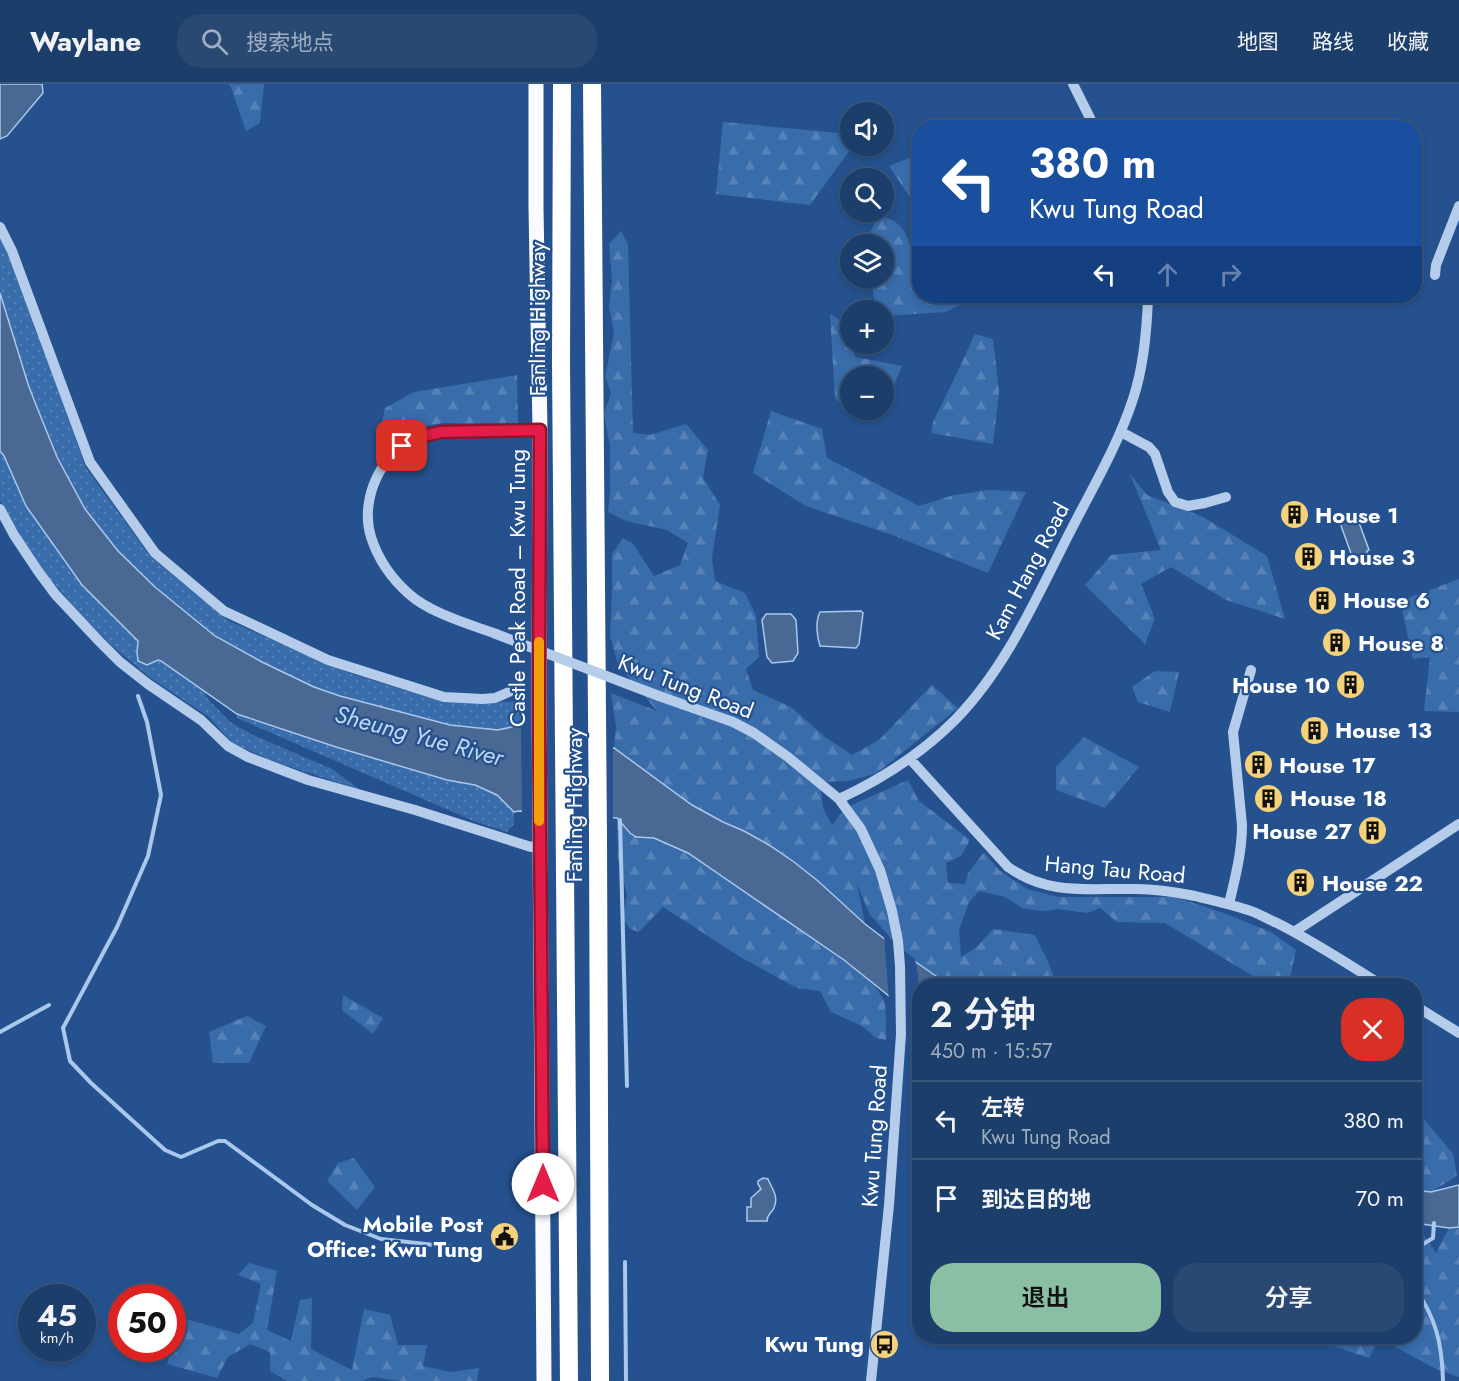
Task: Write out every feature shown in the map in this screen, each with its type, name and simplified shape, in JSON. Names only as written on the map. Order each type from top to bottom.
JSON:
[{"type":"highway","name":"Fanling Highway","points":[[562,84],[561,362],[569,1381]]},
{"type":"highway","name":"Fanling Highway","points":[[592,84],[600,1381]]},
{"type":"main road","name":"Castle Peak Road – Kwu Tung","points":[[536,84],[540,430],[539,820],[544,1381]]},
{"type":"street","points":[[1073,84],[1091,120]]},
{"type":"street","points":[[1435,275],[1459,206]]},
{"type":"street","points":[[0,227],[12,251],[90,462],[155,553],[224,611],[328,660],[444,697],[482,699],[495,698],[509,692]]},
{"type":"street","name":"Kam Hang Road","points":[[839,799],[881,778],[927,745],[980,691],[1003,659],[1121,432],[1134,397],[1143,361],[1148,303]]},
{"type":"street","name":"Kwu Tung Road","points":[[540,430],[441,432],[419,437],[402,446],[385,462],[370,493],[371,536],[378,554],[396,581],[425,606],[733,722],[754,733],[788,757],[839,799],[861,829],[879,870],[892,911],[900,966],[901,1034],[888,1215],[871,1381]]},
{"type":"street","points":[[1121,432],[1149,447],[1155,454],[1168,492],[1175,502],[1188,506],[1226,497]]},
{"type":"street","points":[[0,509],[14,535],[55,594],[120,662],[201,720],[228,746],[248,757],[308,780],[415,810],[531,847],[541,845]]},
{"type":"street","points":[[1229,904],[1242,839],[1233,732],[1251,670]]},
{"type":"street","name":"Hang Tau Road","points":[[910,759],[1008,867],[1034,882],[1073,889],[1160,890],[1229,904],[1250,911],[1294,932],[1370,978]]},
{"type":"street","points":[[1294,932],[1459,824]]},
{"type":"street","points":[[1422,1010],[1459,1033]]},
{"type":"green space","points":[[228,84],[264,84],[260,123],[246,131]]},
{"type":"green space","points":[[723,122],[840,133],[840,156],[846,156],[810,205],[716,194]]},
{"type":"green space","points":[[912,157],[912,200],[894,174],[894,168],[889,166]]},
{"type":"green space","points":[[875,222],[894,222],[905,233],[912,254],[912,303],[965,303],[945,312],[894,315],[894,300],[874,300],[873,288],[894,288],[894,234],[870,234]]},
{"type":"green space","points":[[621,231],[628,244],[633,433],[650,435],[686,424],[708,450],[703,478],[720,505],[712,558],[715,581],[745,593],[756,616],[759,657],[746,669],[753,690],[791,707],[825,737],[852,755],[879,740],[932,685],[958,708],[877,773],[849,781],[820,782],[823,808],[832,825],[845,808],[908,780],[919,801],[970,840],[961,856],[946,863],[948,883],[965,884],[968,873],[984,852],[999,870],[1027,889],[1059,897],[1176,897],[1271,932],[1296,950],[1290,978],[1256,978],[1165,923],[1117,922],[1100,908],[1087,913],[1059,909],[1043,911],[1022,908],[1005,897],[979,891],[969,902],[959,930],[961,957],[977,947],[993,929],[1035,935],[1054,978],[939,978],[907,956],[870,915],[857,884],[865,924],[818,881],[769,845],[692,805],[614,748],[616,727],[611,693],[657,711],[618,665],[610,636],[612,554],[623,538],[634,545],[654,576],[680,565],[688,543],[667,530],[626,521],[608,512],[610,447],[604,413],[611,393],[605,376],[614,333],[609,307],[612,280],[609,244]]},
{"type":"green space","points":[[0,236],[8,249],[86,468],[150,556],[229,621],[352,674],[441,701],[520,702],[524,717],[509,728],[498,730],[450,725],[314,687],[215,636],[155,587],[118,551],[85,509],[57,457],[28,384],[0,293]]},
{"type":"green space","points":[[830,314],[840,320],[840,354],[855,354],[855,357],[902,366],[894,385],[894,366],[840,366],[840,403],[835,398]]},
{"type":"green space","points":[[975,334],[993,339],[999,392],[993,444],[931,433],[933,422]]},
{"type":"green space","points":[[517,375],[518,424],[443,423],[406,429],[376,449],[385,408],[414,392]]},
{"type":"green space","points":[[771,411],[822,429],[827,458],[919,506],[954,495],[990,490],[1026,492],[988,573],[895,536],[806,506],[753,473]]},
{"type":"green space","points":[[0,451],[26,506],[82,585],[138,641],[137,652],[147,665],[161,661],[205,691],[206,697],[230,722],[253,735],[332,769],[360,790],[270,760],[232,743],[209,717],[152,679],[111,645],[50,579],[23,541],[0,501]]},
{"type":"green space","points":[[1130,474],[1147,495],[1203,517],[1267,556],[1285,619],[1226,600],[1171,567],[1141,584],[1155,619],[1145,644],[1085,585],[1111,555],[1161,550]]},
{"type":"green space","points":[[1459,579],[1459,712],[1424,711],[1430,657],[1413,659],[1400,601]]},
{"type":"green space","points":[[1155,671],[1179,672],[1170,712],[1138,702],[1132,687]]},
{"type":"green space","points":[[237,714],[336,747],[447,780],[475,785],[497,795],[514,812],[514,824],[507,832],[476,822],[237,718]]},
{"type":"green space","points":[[1084,737],[1139,767],[1105,808],[1056,790],[1056,767]]},
{"type":"green space","points":[[617,818],[636,837],[654,838],[688,853],[844,960],[875,986],[885,1002],[886,1040],[876,1038],[862,1026],[831,1012],[820,991],[797,988],[742,958],[663,907],[639,932],[630,929],[623,919],[627,895],[618,859]]},
{"type":"green space","points":[[343,995],[383,1018],[373,1034],[342,1010]]},
{"type":"green space","points":[[247,1016],[266,1026],[249,1063],[213,1063],[209,1032]]},
{"type":"green space","points":[[1422,1118],[1453,1154],[1457,1176],[1431,1192],[1422,1191]]},
{"type":"green space","points":[[354,1158],[375,1187],[357,1210],[327,1181],[338,1163]]},
{"type":"green space","points":[[1459,1227],[1459,1377],[1436,1369],[1390,1344],[1422,1344],[1422,1232],[1436,1253],[1449,1228]]},
{"type":"green space","points":[[249,1263],[277,1271],[267,1330],[291,1341],[300,1300],[312,1298],[311,1349],[352,1370],[364,1309],[390,1315],[398,1345],[427,1345],[423,1366],[451,1372],[479,1368],[477,1381],[401,1381],[371,1377],[363,1381],[287,1381],[270,1371],[270,1352],[250,1344],[228,1357],[217,1378],[167,1364],[168,1362],[186,1362],[186,1319],[239,1334],[253,1323],[261,1284],[238,1275]]},
{"type":"green space","points":[[1327,1344],[1376,1344],[1369,1358]]},
{"type":"water","points":[[0,84],[42,84],[43,93],[7,136],[0,139]]},
{"type":"water","name":"Sheung Yue River","points":[[0,293],[34,400],[57,457],[85,509],[118,551],[155,587],[215,636],[314,687],[340,696],[450,725],[498,730],[521,725],[614,748],[692,805],[744,831],[794,862],[865,924],[939,978],[912,978],[912,1014],[844,960],[688,853],[654,838],[636,837],[617,818],[514,812],[497,795],[475,785],[447,780],[336,747],[237,714],[161,661],[147,665],[138,661],[138,641],[82,585],[26,506],[0,451]]},
{"type":"water","points":[[1357,517],[1369,550],[1363,559],[1352,556],[1340,523]]},
{"type":"water","points":[[861,611],[863,613],[859,644],[856,648],[820,646],[817,620],[820,612]]},
{"type":"water","points":[[766,614],[791,614],[796,620],[798,653],[793,661],[772,663],[767,657],[762,620]]},
{"type":"water","points":[[763,1178],[768,1179],[774,1193],[776,1200],[774,1208],[768,1215],[767,1221],[747,1221],[747,1207],[751,1207],[751,1198],[761,1189],[758,1181]]},
{"type":"water","points":[[1459,1185],[1459,1227],[1422,1224],[1422,1191],[1431,1192]]},
{"type":"pier","points":[[521,722],[613,745],[613,820],[523,814]]},
{"type":"pier","points":[[884,935],[915,959],[918,975],[918,978],[912,978],[912,1018],[889,1001]]},
{"type":"waterway","points":[[138,696],[147,722],[161,795],[148,856],[117,927],[63,1028],[70,1061],[165,1150],[181,1157],[218,1141],[225,1141],[312,1205],[345,1225],[381,1239],[452,1247]]},
{"type":"waterway","points":[[620,820],[627,1086]]},
{"type":"waterway","points":[[0,1032],[49,1005]]},
{"type":"waterway","points":[[1422,1245],[1433,1238],[1434,1223]]},
{"type":"waterway","points":[[625,1262],[626,1381]]},
{"type":"waterway","points":[[1422,1299],[1436,1331],[1443,1381]]},
{"type":"slow traffic","points":[[539,642],[539,821]]},
{"type":"place","name":"House 1","points":[[1294,515]]},
{"type":"place","name":"House 3","points":[[1308,557]]},
{"type":"place","name":"House 6","points":[[1322,600]]},
{"type":"place","name":"House 8","points":[[1337,643]]},
{"type":"place","name":"House 10","points":[[1351,685]]},
{"type":"place","name":"House 13","points":[[1314,730]]},
{"type":"place","name":"House 17","points":[[1258,765]]},
{"type":"place","name":"House 18","points":[[1269,798]]},
{"type":"place","name":"House 27","points":[[1373,831]]},
{"type":"place","name":"House 22","points":[[1301,883]]},
{"type":"place","name":"Mobile Post Office: Kwu Tung","points":[[504,1237]]},
{"type":"place","name":"Kwu Tung","points":[[885,1344]]},
{"type":"route","points":[[402,446],[419,437],[441,432],[540,430],[539,820],[543,1184]]}]
